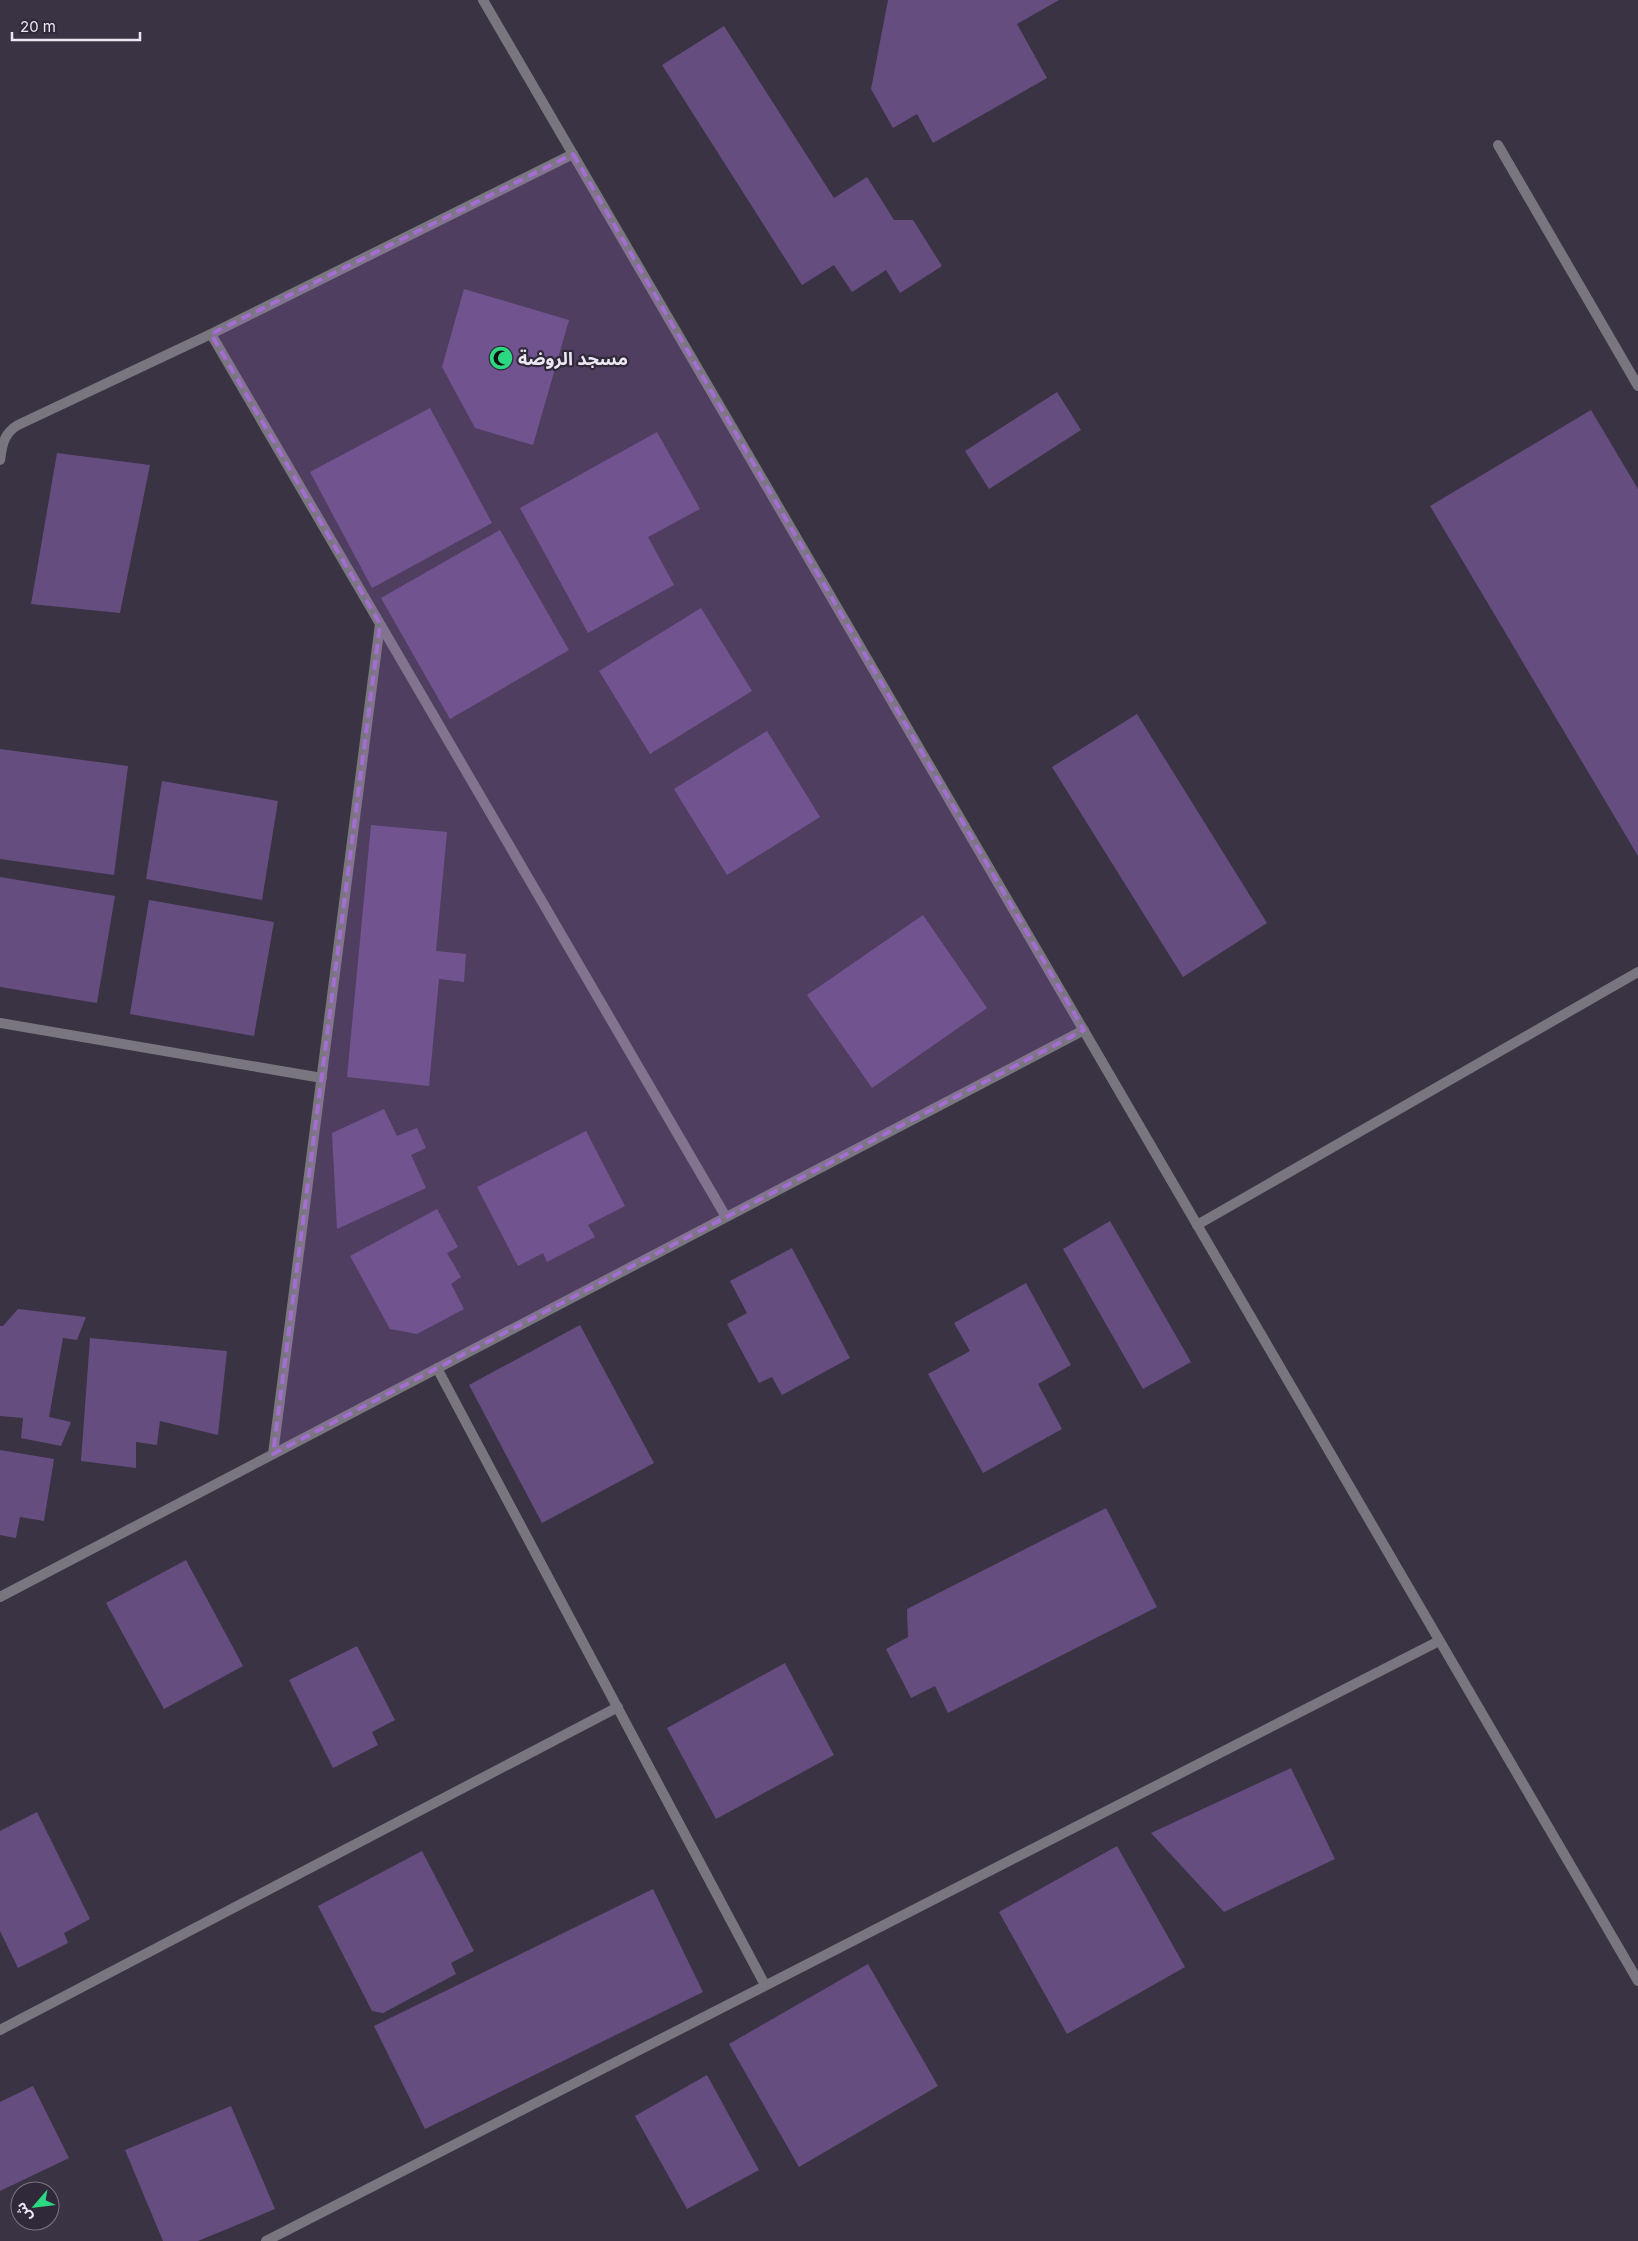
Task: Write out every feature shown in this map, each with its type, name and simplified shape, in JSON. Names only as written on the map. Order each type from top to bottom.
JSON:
[{"type":"street","points":[[483,0],[1638,1982]]},
{"type":"street","points":[[1498,145],[1638,386]]},
{"type":"street","points":[[0,460],[4,438],[10,430],[18,425],[210,334],[573,154]]},
{"type":"street","points":[[210,334],[726,1217]]},
{"type":"street","points":[[273,1454],[380,624]]},
{"type":"street","points":[[1197,1225],[1638,972]]},
{"type":"street","points":[[0,1023],[322,1078]]},
{"type":"street","points":[[0,1597],[1084,1030]]},
{"type":"street","points":[[436,1368],[765,1985]]},
{"type":"street","points":[[266,2241],[1439,1641]]},
{"type":"street","points":[[0,2030],[618,1707]]},
{"type":"highlighted area","points":[[573,154],[1084,1030],[273,1454],[380,624],[211,334]]},
{"type":"building","points":[[888,0],[1059,0],[1017,24],[1047,78],[933,143],[917,114],[893,128],[871,89]]},
{"type":"building","points":[[724,26],[834,198],[867,177],[894,220],[913,220],[942,266],[900,293],[886,270],[852,292],[834,265],[802,285],[662,65]]},
{"type":"building","points":[[464,289],[569,320],[533,445],[475,428],[442,367]]},
{"type":"building","points":[[1057,392],[1081,430],[989,489],[965,451]]},
{"type":"building","points":[[430,408],[492,523],[372,588],[310,472]]},
{"type":"building","points":[[1591,410],[1638,489],[1638,856],[1430,506]]},
{"type":"building","points":[[657,432],[700,509],[648,537],[674,585],[588,633],[520,508]]},
{"type":"building","points":[[57,453],[150,465],[120,613],[31,604]]},
{"type":"building","points":[[500,530],[569,650],[450,719],[381,598]]},
{"type":"building","points":[[701,608],[752,691],[650,754],[599,671]]},
{"type":"building","points":[[1137,714],[1267,923],[1183,977],[1052,767]]},
{"type":"building","points":[[767,731],[820,817],[727,875],[674,789]]},
{"type":"building","points":[[0,749],[128,766],[114,875],[0,859]]},
{"type":"building","points":[[162,781],[278,801],[262,900],[146,879]]},
{"type":"building","points":[[371,825],[447,832],[436,951],[466,954],[464,982],[439,979],[429,1086],[347,1077]]},
{"type":"building","points":[[0,877],[115,896],[97,1003],[0,987]]},
{"type":"building","points":[[149,900],[274,922],[254,1036],[130,1014]]},
{"type":"building","points":[[923,915],[987,1008],[872,1088],[807,995]]},
{"type":"building","points":[[384,1109],[397,1136],[417,1128],[426,1148],[411,1155],[426,1188],[337,1229],[332,1133]]},
{"type":"building","points":[[586,1131],[625,1206],[588,1225],[595,1237],[547,1262],[543,1253],[518,1266],[477,1187]]},
{"type":"building","points":[[437,1209],[458,1247],[447,1253],[461,1277],[451,1284],[464,1309],[417,1334],[390,1329],[350,1256]]},
{"type":"building","points":[[1110,1221],[1191,1362],[1143,1389],[1063,1249]]},
{"type":"building","points":[[792,1248],[850,1358],[782,1395],[772,1377],[759,1383],[727,1324],[747,1313],[730,1281]]},
{"type":"building","points":[[1026,1283],[1071,1365],[1038,1384],[1062,1429],[983,1473],[928,1374],[970,1351],[954,1323]]},
{"type":"building","points":[[18,1309],[86,1317],[77,1340],[63,1338],[49,1417],[71,1422],[61,1446],[21,1438],[23,1418],[0,1416],[0,1326],[3,1326]]},
{"type":"building","points":[[580,1325],[654,1463],[542,1523],[469,1385]]},
{"type":"building","points":[[90,1338],[227,1351],[218,1435],[160,1421],[157,1445],[136,1442],[136,1468],[81,1461]]},
{"type":"building","points":[[0,1450],[54,1459],[44,1521],[20,1517],[16,1538],[0,1535]]},
{"type":"building","points":[[1106,1508],[1157,1607],[948,1713],[935,1686],[911,1698],[886,1649],[908,1637],[907,1609]]},
{"type":"building","points":[[186,1560],[243,1666],[164,1709],[106,1603]]},
{"type":"building","points":[[357,1646],[395,1720],[372,1732],[378,1745],[333,1768],[289,1680]]},
{"type":"building","points":[[785,1663],[834,1755],[716,1819],[667,1728]]},
{"type":"building","points":[[1291,1768],[1335,1859],[1224,1912],[1151,1833]]},
{"type":"building","points":[[37,1812],[90,1919],[64,1933],[68,1943],[18,1968],[0,1931],[0,1831]]},
{"type":"building","points":[[1117,1846],[1185,1967],[1067,2034],[999,1912]]},
{"type":"building","points":[[422,1851],[474,1951],[451,1963],[456,1974],[383,2013],[372,2011],[318,1906]]},
{"type":"building","points":[[653,1889],[703,1992],[425,2129],[374,2026]]},
{"type":"building","points":[[868,1964],[938,2086],[799,2167],[729,2044]]},
{"type":"building","points":[[707,2075],[759,2170],[687,2209],[635,2116]]},
{"type":"building","points":[[33,2086],[69,2158],[21,2181],[10,2181],[10,2186],[0,2191],[0,2102]]},
{"type":"building","points":[[231,2106],[275,2209],[198,2241],[163,2241],[125,2150]]},
{"type":"place","name":"مسجد الروضة","points":[[501,358]]}]
